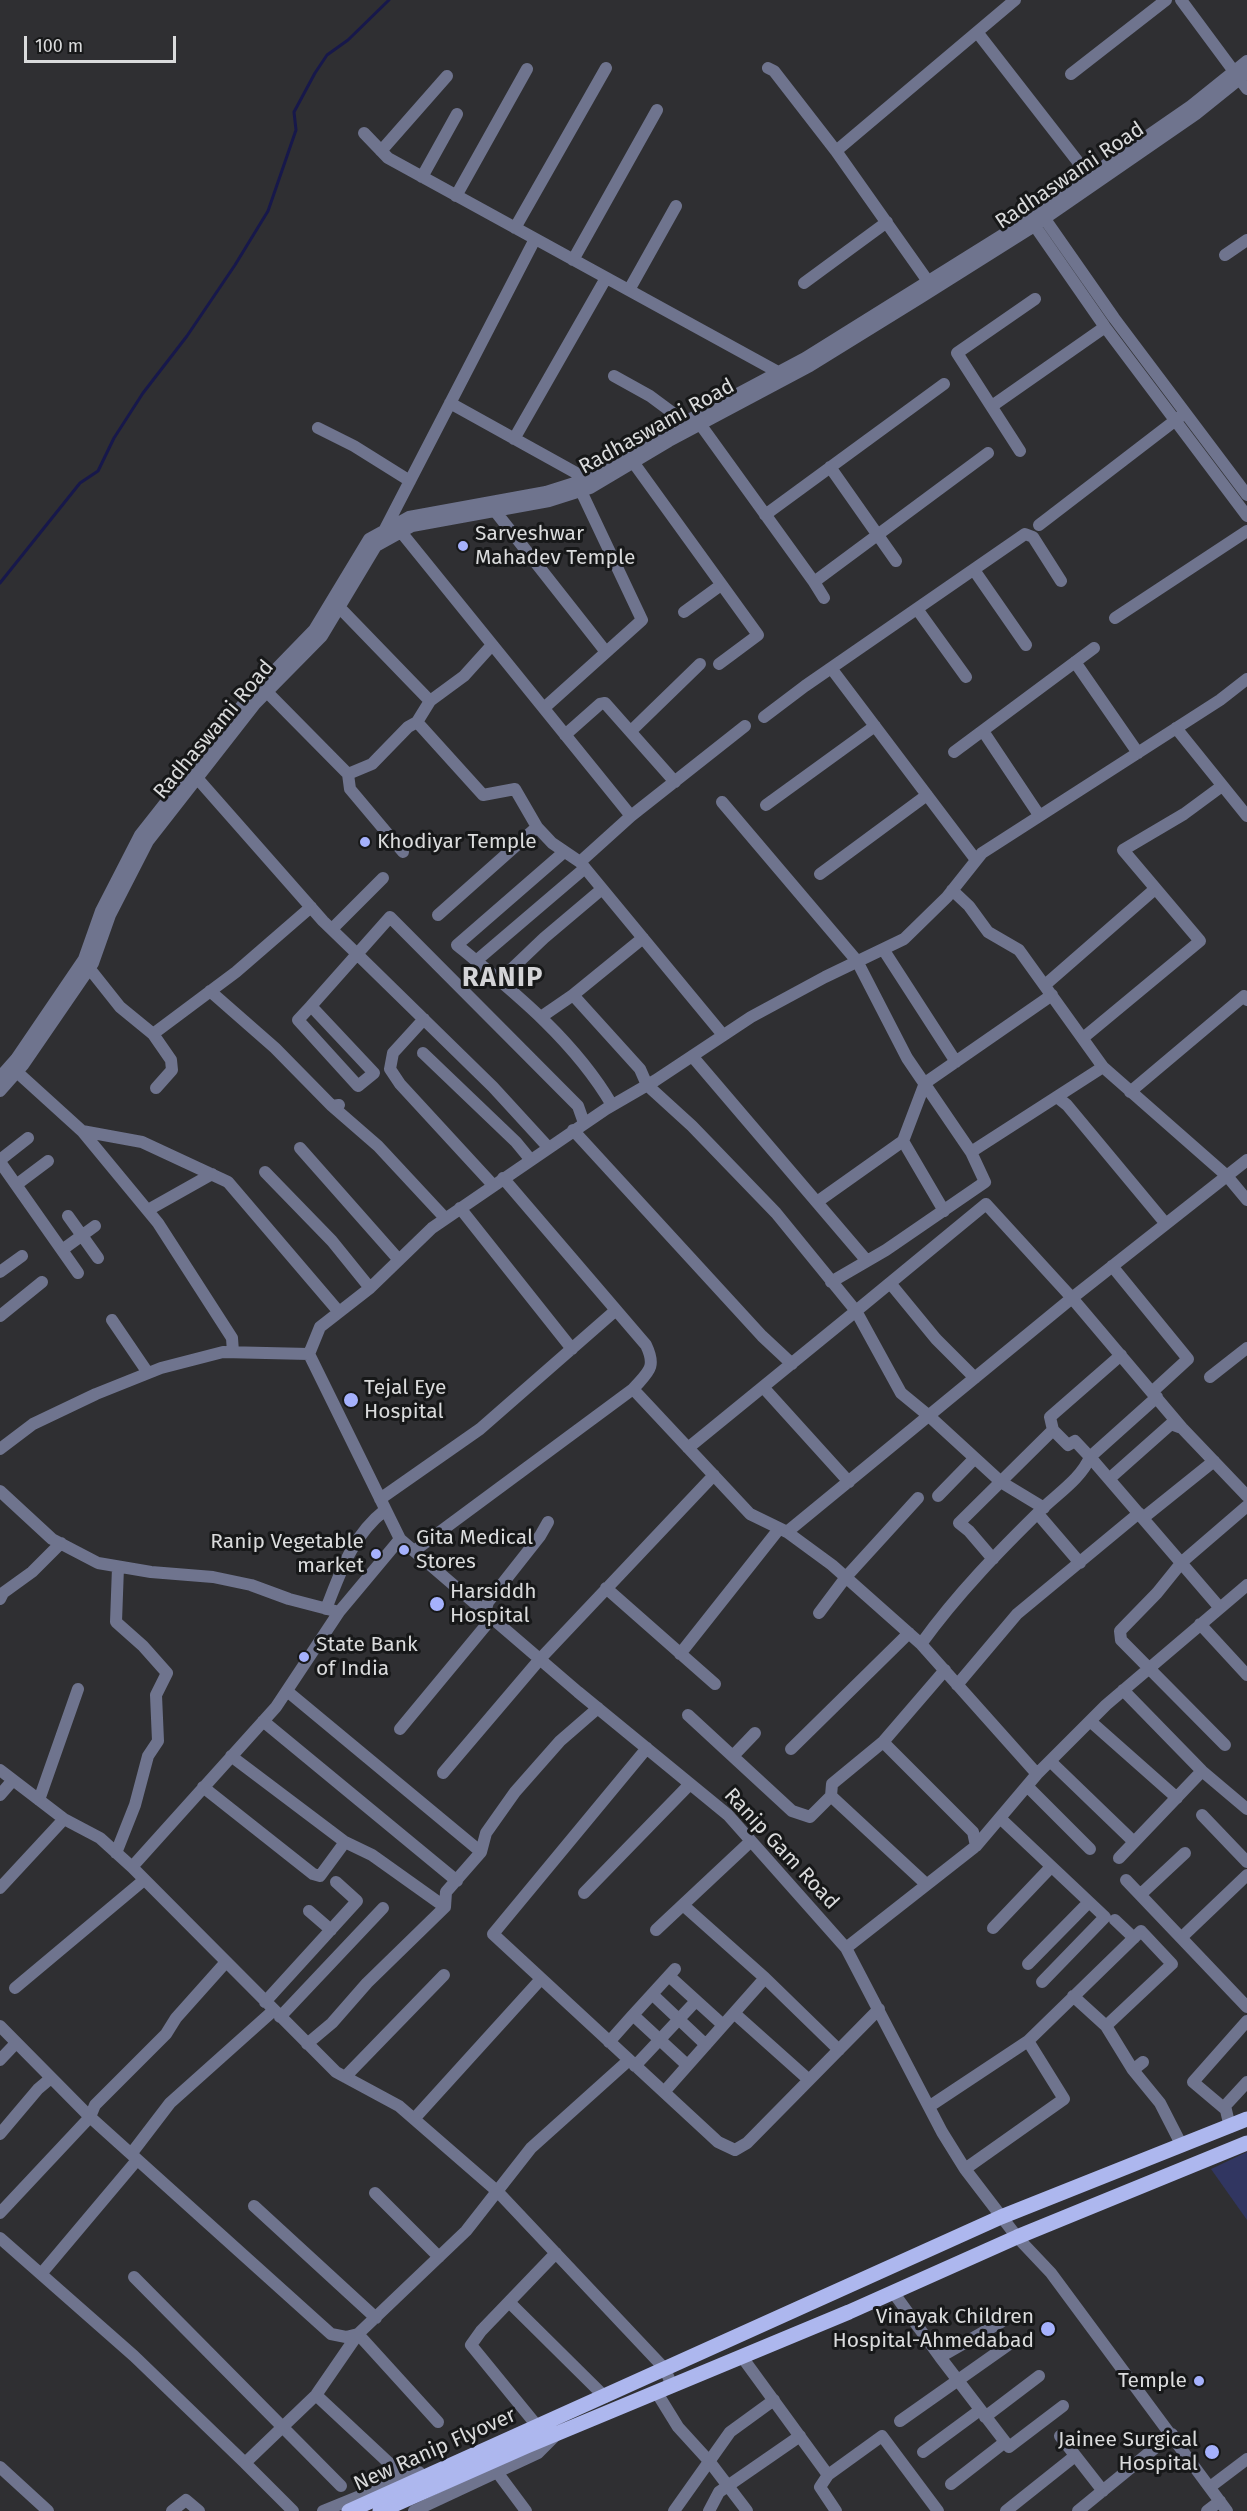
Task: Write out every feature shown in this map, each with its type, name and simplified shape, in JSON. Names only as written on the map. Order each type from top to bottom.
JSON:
[{"type":"main road","name":"New Ranip Flyover","points":[[380,2511],[523,2441],[538,2427],[1001,2217],[1247,2119]]},
{"type":"main road","name":"New Ranip Flyover","points":[[349,2511],[523,2441],[556,2435],[1017,2237],[1247,2143]]},
{"type":"street","points":[[836,151],[1015,0]]},
{"type":"street","points":[[1071,74],[1166,0]]},
{"type":"street","points":[[1181,0],[1242,78]]},
{"type":"street","points":[[977,32],[1089,176]]},
{"type":"street","name":"Radhaswami Road","points":[[0,1077],[16,1059],[84,959],[101,911],[140,836],[248,698],[314,630],[369,539],[409,517],[584,485],[590,488],[700,424],[810,366],[1196,114],[1242,78],[1247,61]]},
{"type":"street","points":[[515,228],[606,68]]},
{"type":"street","points":[[768,68],[774,71],[836,151],[931,285]]},
{"type":"street","points":[[456,196],[527,69]]},
{"type":"street","points":[[381,151],[447,76]]},
{"type":"street","name":"Radhaswami Road","points":[[1037,218],[1089,176],[1191,106],[1242,78]]},
{"type":"street","points":[[573,260],[657,110]]},
{"type":"street","points":[[422,177],[457,114]]},
{"type":"street","points":[[364,133],[388,158],[778,372]]},
{"type":"street","points":[[628,290],[676,206]]},
{"type":"street","points":[[1037,218],[1105,327],[1247,495]]},
{"type":"street","points":[[1037,218],[1180,417],[1247,516]]},
{"type":"street","points":[[804,283],[887,222]]},
{"type":"street","points":[[384,531],[535,239]]},
{"type":"street","points":[[1225,255],[1247,240]]},
{"type":"street","points":[[514,439],[606,278]]},
{"type":"street","name":"Radhaswami Road","points":[[0,1091],[17,1072],[89,968],[110,915],[148,841],[267,692],[322,636],[375,546],[412,526],[549,501],[584,485],[685,422],[931,285]]},
{"type":"street","points":[[1020,451],[957,353],[1035,299]]},
{"type":"street","points":[[992,406],[1105,327]]},
{"type":"street","points":[[614,375],[650,396],[685,422]]},
{"type":"street","points":[[765,515],[944,384]]},
{"type":"street","points":[[450,403],[514,439],[584,485],[642,620],[544,708]]},
{"type":"street","points":[[1039,525],[1180,417]]},
{"type":"street","points":[[700,424],[824,598]]},
{"type":"street","points":[[318,428],[354,446],[410,481]]},
{"type":"street","points":[[814,582],[988,453]]},
{"type":"street","points":[[633,462],[759,635],[719,664]]},
{"type":"street","points":[[830,467],[896,561]]},
{"type":"street","points":[[495,511],[606,652]]},
{"type":"street","points":[[1115,618],[1247,531]]},
{"type":"street","points":[[401,532],[631,816]]},
{"type":"street","points":[[764,717],[1025,534],[1033,537],[1061,581]]},
{"type":"street","points":[[974,570],[1026,645]]},
{"type":"street","points":[[684,612],[721,585]]},
{"type":"street","points":[[339,607],[430,701]]},
{"type":"street","points":[[917,609],[966,677]]},
{"type":"street","points":[[348,774],[372,764],[408,727],[417,722],[430,701],[464,676],[492,645]]},
{"type":"street","points":[[954,752],[1094,648]]},
{"type":"street","points":[[1075,662],[1138,753]]},
{"type":"street","points":[[631,731],[700,664]]},
{"type":"street","points":[[831,668],[976,860]]},
{"type":"street","points":[[132,1867],[263,1721],[287,1691],[332,1611],[400,1539],[309,1354],[320,1327],[370,1288],[445,1218],[548,1147],[751,1017],[904,939],[952,890],[982,853],[1039,814],[1176,729],[1247,679]]},
{"type":"street","points":[[267,692],[348,774],[350,789],[402,852]]},
{"type":"street","points":[[566,735],[600,704],[605,703],[675,782]]},
{"type":"street","points":[[417,722],[483,795],[515,789],[537,827],[552,843],[583,865],[723,1035]]},
{"type":"street","points":[[476,961],[583,865],[631,816],[745,726]]},
{"type":"street","points":[[766,805],[875,726]]},
{"type":"street","points":[[1176,729],[1247,816]]},
{"type":"street","points":[[983,731],[1039,814]]},
{"type":"street","points":[[197,778],[310,907],[492,1087],[548,1147]]},
{"type":"street","points":[[1083,1038],[1200,941],[1123,850],[1184,814],[1222,786]]},
{"type":"street","points":[[820,874],[927,795]]},
{"type":"street","points":[[722,802],[857,962],[907,1058],[971,1152],[985,1182],[986,1204],[1072,1298],[1182,1428],[1247,1496]]},
{"type":"street","points":[[438,915],[537,827]]},
{"type":"street","points":[[564,852],[457,945],[541,1017],[597,1079],[612,1105]]},
{"type":"street","points":[[332,929],[383,878]]},
{"type":"street","points":[[500,980],[544,938],[602,889]]},
{"type":"street","points":[[817,1202],[903,1141],[925,1083],[956,1062],[1048,990],[1155,889]]},
{"type":"street","points":[[952,890],[969,906],[988,932],[1019,950],[1103,1067],[1227,1176],[1247,1200]]},
{"type":"street","points":[[153,1034],[239,969],[310,907]]},
{"type":"street","points":[[311,1006],[374,1073],[358,1086],[298,1020],[355,952],[390,917],[578,1106],[579,1127],[762,1336],[792,1364]]},
{"type":"street","points":[[541,1017],[573,995],[643,938]]},
{"type":"street","points":[[883,949],[956,1062]]},
{"type":"street","points":[[89,968],[120,1007],[153,1034],[171,1060],[172,1070],[156,1088]]},
{"type":"street","points":[[210,991],[275,1048],[378,1146],[445,1218]]},
{"type":"street","points":[[573,995],[640,1069],[647,1085],[692,1126],[776,1214],[855,1311],[901,1393],[1000,1482],[1041,1511],[1080,1563]]},
{"type":"street","points":[[1130,1092],[1244,996],[1247,1000]]},
{"type":"street","points":[[414,1551],[633,1389],[650,1370],[652,1358],[646,1345],[616,1310],[498,1181],[400,1084],[390,1069],[393,1053],[424,1019]]},
{"type":"street","points":[[423,1053],[516,1142],[530,1159]]},
{"type":"street","points":[[692,1056],[867,1261]]},
{"type":"street","points":[[971,1152],[1103,1067]]},
{"type":"street","points":[[17,1072],[81,1131],[148,1210],[195,1277],[232,1338],[234,1352]]},
{"type":"street","points":[[1057,1097],[1067,1105],[1166,1224]]},
{"type":"street","points":[[81,1131],[142,1142],[228,1182],[339,1312]]},
{"type":"street","points":[[28,1138],[0,1161],[78,1273]]},
{"type":"street","points":[[903,1141],[944,1210]]},
{"type":"street","points":[[300,1148],[399,1260]]},
{"type":"street","points":[[680,1654],[783,1531],[849,1482],[1072,1298],[1247,1160]]},
{"type":"street","points":[[16,1185],[48,1161]]},
{"type":"street","points":[[265,1172],[332,1241],[370,1288]]},
{"type":"street","points":[[148,1210],[212,1174]]},
{"type":"street","points":[[831,1282],[867,1261],[985,1182]]},
{"type":"street","points":[[688,1448],[986,1204]]},
{"type":"street","points":[[460,1208],[572,1349]]},
{"type":"street","points":[[68,1216],[98,1258]]},
{"type":"street","points":[[62,1250],[94,1226]]},
{"type":"street","points":[[0,1272],[22,1256]]},
{"type":"street","points":[[921,1644],[945,1611],[993,1559],[1087,1465],[1090,1456],[1155,1395],[1188,1359],[1112,1266]]},
{"type":"street","points":[[0,1316],[42,1282]]},
{"type":"street","points":[[890,1283],[936,1339],[975,1378]]},
{"type":"street","points":[[332,1611],[344,1564],[383,1504],[480,1429],[616,1310]]},
{"type":"street","points":[[112,1320],[148,1373]]},
{"type":"street","points":[[1210,1377],[1247,1348]]},
{"type":"street","points":[[0,1449],[33,1424],[96,1394],[148,1373],[224,1352],[309,1354]]},
{"type":"street","points":[[1121,1355],[1050,1418],[1053,1430],[1068,1445],[1075,1441],[1090,1456],[1220,1608]]},
{"type":"street","points":[[763,1387],[849,1482]]},
{"type":"street","points":[[633,1389],[750,1514],[783,1531],[846,1577],[921,1644],[1037,1774]]},
{"type":"street","points":[[1109,1479],[1171,1424],[1182,1428]]},
{"type":"street","points":[[993,1559],[969,1531],[958,1523],[1053,1430]]},
{"type":"street","points":[[938,1496],[975,1458]]},
{"type":"street","points":[[957,1685],[1017,1614],[1214,1461]]},
{"type":"street","points":[[443,1773],[540,1659],[714,1475]]},
{"type":"street","points":[[0,1491],[52,1539],[98,1563],[151,1572],[213,1577],[332,1611]]},
{"type":"street","points":[[819,1613],[846,1577],[918,1498]]},
{"type":"street","points":[[1225,1745],[1121,1640],[1120,1631],[1157,1593],[1182,1562],[1247,1506]]},
{"type":"street","points":[[400,1729],[489,1615],[488,1602],[540,1536],[548,1522]]},
{"type":"street","name":"Ranip Gam Road","points":[[400,1539],[598,1708],[728,1815],[846,1948],[942,2132],[965,2169],[1017,2237],[1051,2273],[1224,2506]]},
{"type":"street","points":[[0,1599],[3,1593],[26,1577],[61,1543]]},
{"type":"street","points":[[116,1853],[135,1805],[148,1756],[158,1741],[156,1695],[167,1673],[143,1646],[116,1623],[118,1567]]},
{"type":"street","points":[[846,1948],[976,1846],[1037,1774],[1090,1720],[1247,1585]]},
{"type":"street","points":[[606,1588],[715,1684]]},
{"type":"street","points":[[1200,1624],[1247,1675]]},
{"type":"street","points":[[791,1749],[909,1633]]},
{"type":"street","points":[[688,1715],[792,1811],[810,1817],[831,1796],[831,1784],[882,1742],[945,1670]]},
{"type":"street","points":[[39,1800],[78,1689]]},
{"type":"street","points":[[1123,1690],[1202,1771],[1247,1809]]},
{"type":"street","points":[[287,1691],[481,1852]]},
{"type":"street","points":[[308,2044],[332,2023],[367,1983],[445,1907],[446,1892],[481,1852],[486,1833],[515,1792],[560,1742],[598,1708]]},
{"type":"street","points":[[1090,1720],[1176,1798]]},
{"type":"street","points":[[263,1721],[457,1881]]},
{"type":"street","points":[[733,1756],[756,1733]]},
{"type":"street","points":[[882,1742],[973,1832],[976,1846]]},
{"type":"street","points":[[647,1748],[493,1934],[718,2142],[735,2150],[747,2143],[879,2009]]},
{"type":"street","points":[[231,1756],[345,1842],[372,1855],[445,1907]]},
{"type":"street","points":[[1050,1761],[1134,1842]]},
{"type":"street","points":[[0,1770],[64,1819],[100,1838],[132,1867],[336,2072],[399,2106],[498,2192],[665,2369],[672,2386]]},
{"type":"street","points":[[1119,1858],[1202,1771]]},
{"type":"street","points":[[0,1795],[13,1780]]},
{"type":"street","points":[[584,1893],[690,1784]]},
{"type":"street","points":[[1027,1786],[1090,1849]]},
{"type":"street","points":[[203,1787],[313,1874],[320,1876],[345,1842]]},
{"type":"street","points":[[831,1796],[926,1884]]},
{"type":"street","points":[[1202,1815],[1247,1862]]},
{"type":"street","points":[[1000,1818],[1105,1917],[1042,1982]]},
{"type":"street","points":[[0,1888],[64,1819]]},
{"type":"street","points":[[656,1930],[751,1841]]},
{"type":"street","points":[[1141,1894],[1185,1853]]},
{"type":"street","points":[[993,1928],[1051,1867]]},
{"type":"street","points":[[1182,1937],[1247,1875]]},
{"type":"street","points":[[15,1988],[144,1880]]},
{"type":"street","points":[[1126,1880],[1247,2007]]},
{"type":"street","points":[[273,2010],[331,1930],[357,1900],[336,1882]]},
{"type":"street","points":[[1028,1964],[1088,1903]]},
{"type":"street","points":[[683,1905],[765,1978],[839,2050]]},
{"type":"street","points":[[41,2274],[134,2157],[170,2103],[383,1908]]},
{"type":"street","points":[[309,1911],[331,1930]]},
{"type":"street","points":[[1115,1920],[1134,1938]]},
{"type":"street","points":[[930,2106],[1028,2041],[1141,1931],[1172,1964],[1106,2026]]},
{"type":"street","points":[[0,2213],[90,2117],[95,2105],[166,2034],[176,2018],[226,1962]]},
{"type":"street","points":[[609,2042],[672,1973],[695,2002],[723,2025]]},
{"type":"street","points":[[345,2077],[444,1975]]},
{"type":"street","points":[[664,2092],[765,1978]]},
{"type":"street","points":[[414,2119],[541,1979]]},
{"type":"street","points":[[652,1994],[706,2045]]},
{"type":"street","points":[[1073,1996],[1106,2026],[1133,2070],[1160,2103],[1182,2146]]},
{"type":"street","points":[[245,2463],[316,2395],[358,2334],[466,2231],[531,2148],[659,2040],[695,2002]]},
{"type":"street","points":[[734,2013],[809,2080]]},
{"type":"street","points":[[633,2015],[687,2066]]},
{"type":"street","points":[[1230,2127],[1225,2109],[1193,2082],[1247,2021]]},
{"type":"street","points":[[0,2026],[90,2117],[332,2334],[346,2337],[358,2334]]},
{"type":"street","points":[[965,2169],[1064,2099],[1028,2041]]},
{"type":"street","points":[[0,2061],[16,2043]]},
{"type":"street","points":[[1133,2070],[1143,2062]]},
{"type":"street","points":[[0,2134],[38,2089],[51,2078]]},
{"type":"street","points":[[1225,2109],[1247,2082]]},
{"type":"street","points":[[375,2193],[439,2257]]},
{"type":"street","points":[[255,2206],[376,2318]]},
{"type":"street","points":[[0,2238],[134,2356],[292,2511]]},
{"type":"street","points":[[538,2427],[471,2345],[556,2253]]},
{"type":"street","points":[[134,2277],[341,2486]]},
{"type":"street","points":[[892,2292],[1009,2447],[1063,2406]]},
{"type":"street","points":[[509,2302],[605,2397]]},
{"type":"street","points":[[940,2357],[1001,2322]]},
{"type":"street","points":[[358,2334],[438,2422]]},
{"type":"street","points":[[900,2421],[1015,2340]]},
{"type":"street","points":[[742,2357],[828,2475]]},
{"type":"street","points":[[923,2452],[1039,2376]]},
{"type":"street","points":[[657,2393],[678,2427],[710,2461],[727,2487],[747,2511]]},
{"type":"street","points":[[316,2395],[405,2478]]},
{"type":"street","points":[[674,2511],[730,2432],[774,2400]]},
{"type":"street","points":[[323,2511],[521,2429],[538,2427]]},
{"type":"street","points":[[1078,2511],[1172,2434]]},
{"type":"street","points":[[414,2511],[538,2453],[556,2435]]},
{"type":"street","points":[[709,2511],[719,2492],[800,2436]]},
{"type":"street","points":[[829,2508],[820,2487],[828,2475],[882,2436],[938,2511]]},
{"type":"street","points":[[1060,2436],[1103,2491]]},
{"type":"street","points":[[951,2484],[1005,2442]]},
{"type":"street","points":[[1006,2511],[1076,2456]]},
{"type":"street","points":[[1210,2487],[1247,2459]]},
{"type":"street","points":[[0,2467],[48,2511]]},
{"type":"street","points":[[497,2472],[526,2511]]},
{"type":"street","points":[[172,2511],[186,2500],[199,2511]]},
{"type":"street","points":[[1207,2511],[1224,2506]]},
{"type":"shaded area","points":[[1247,2152],[1247,2220],[1211,2169]]},
{"type":"waterway","points":[[0,583],[80,483],[98,471],[114,438],[143,393],[187,336],[235,265],[268,211],[296,130],[294,112],[327,55],[348,40],[389,0]]},
{"type":"place","name":"Sarveshwar Mahadev Temple","points":[[463,546]]},
{"type":"place","name":"Khodiyar Temple","points":[[365,842]]},
{"type":"place","name":"Tejal Eye Hospital","points":[[351,1400]]},
{"type":"place","name":"Gita Medical Stores","points":[[404,1550]]},
{"type":"place","name":"Ranip Vegetable market","points":[[376,1554]]},
{"type":"place","name":"Harsiddh Hospital","points":[[437,1604]]},
{"type":"place","name":"State Bank of India","points":[[304,1657]]},
{"type":"place","name":"Vinayak Children Hospital-Ahmedabad","points":[[1048,2329]]},
{"type":"place","name":"Temple","points":[[1199,2381]]},
{"type":"place","name":"Jainee Surgical Hospital","points":[[1212,2452]]},
{"type":"district","name":"RANIP","points":[[503,978]]}]
